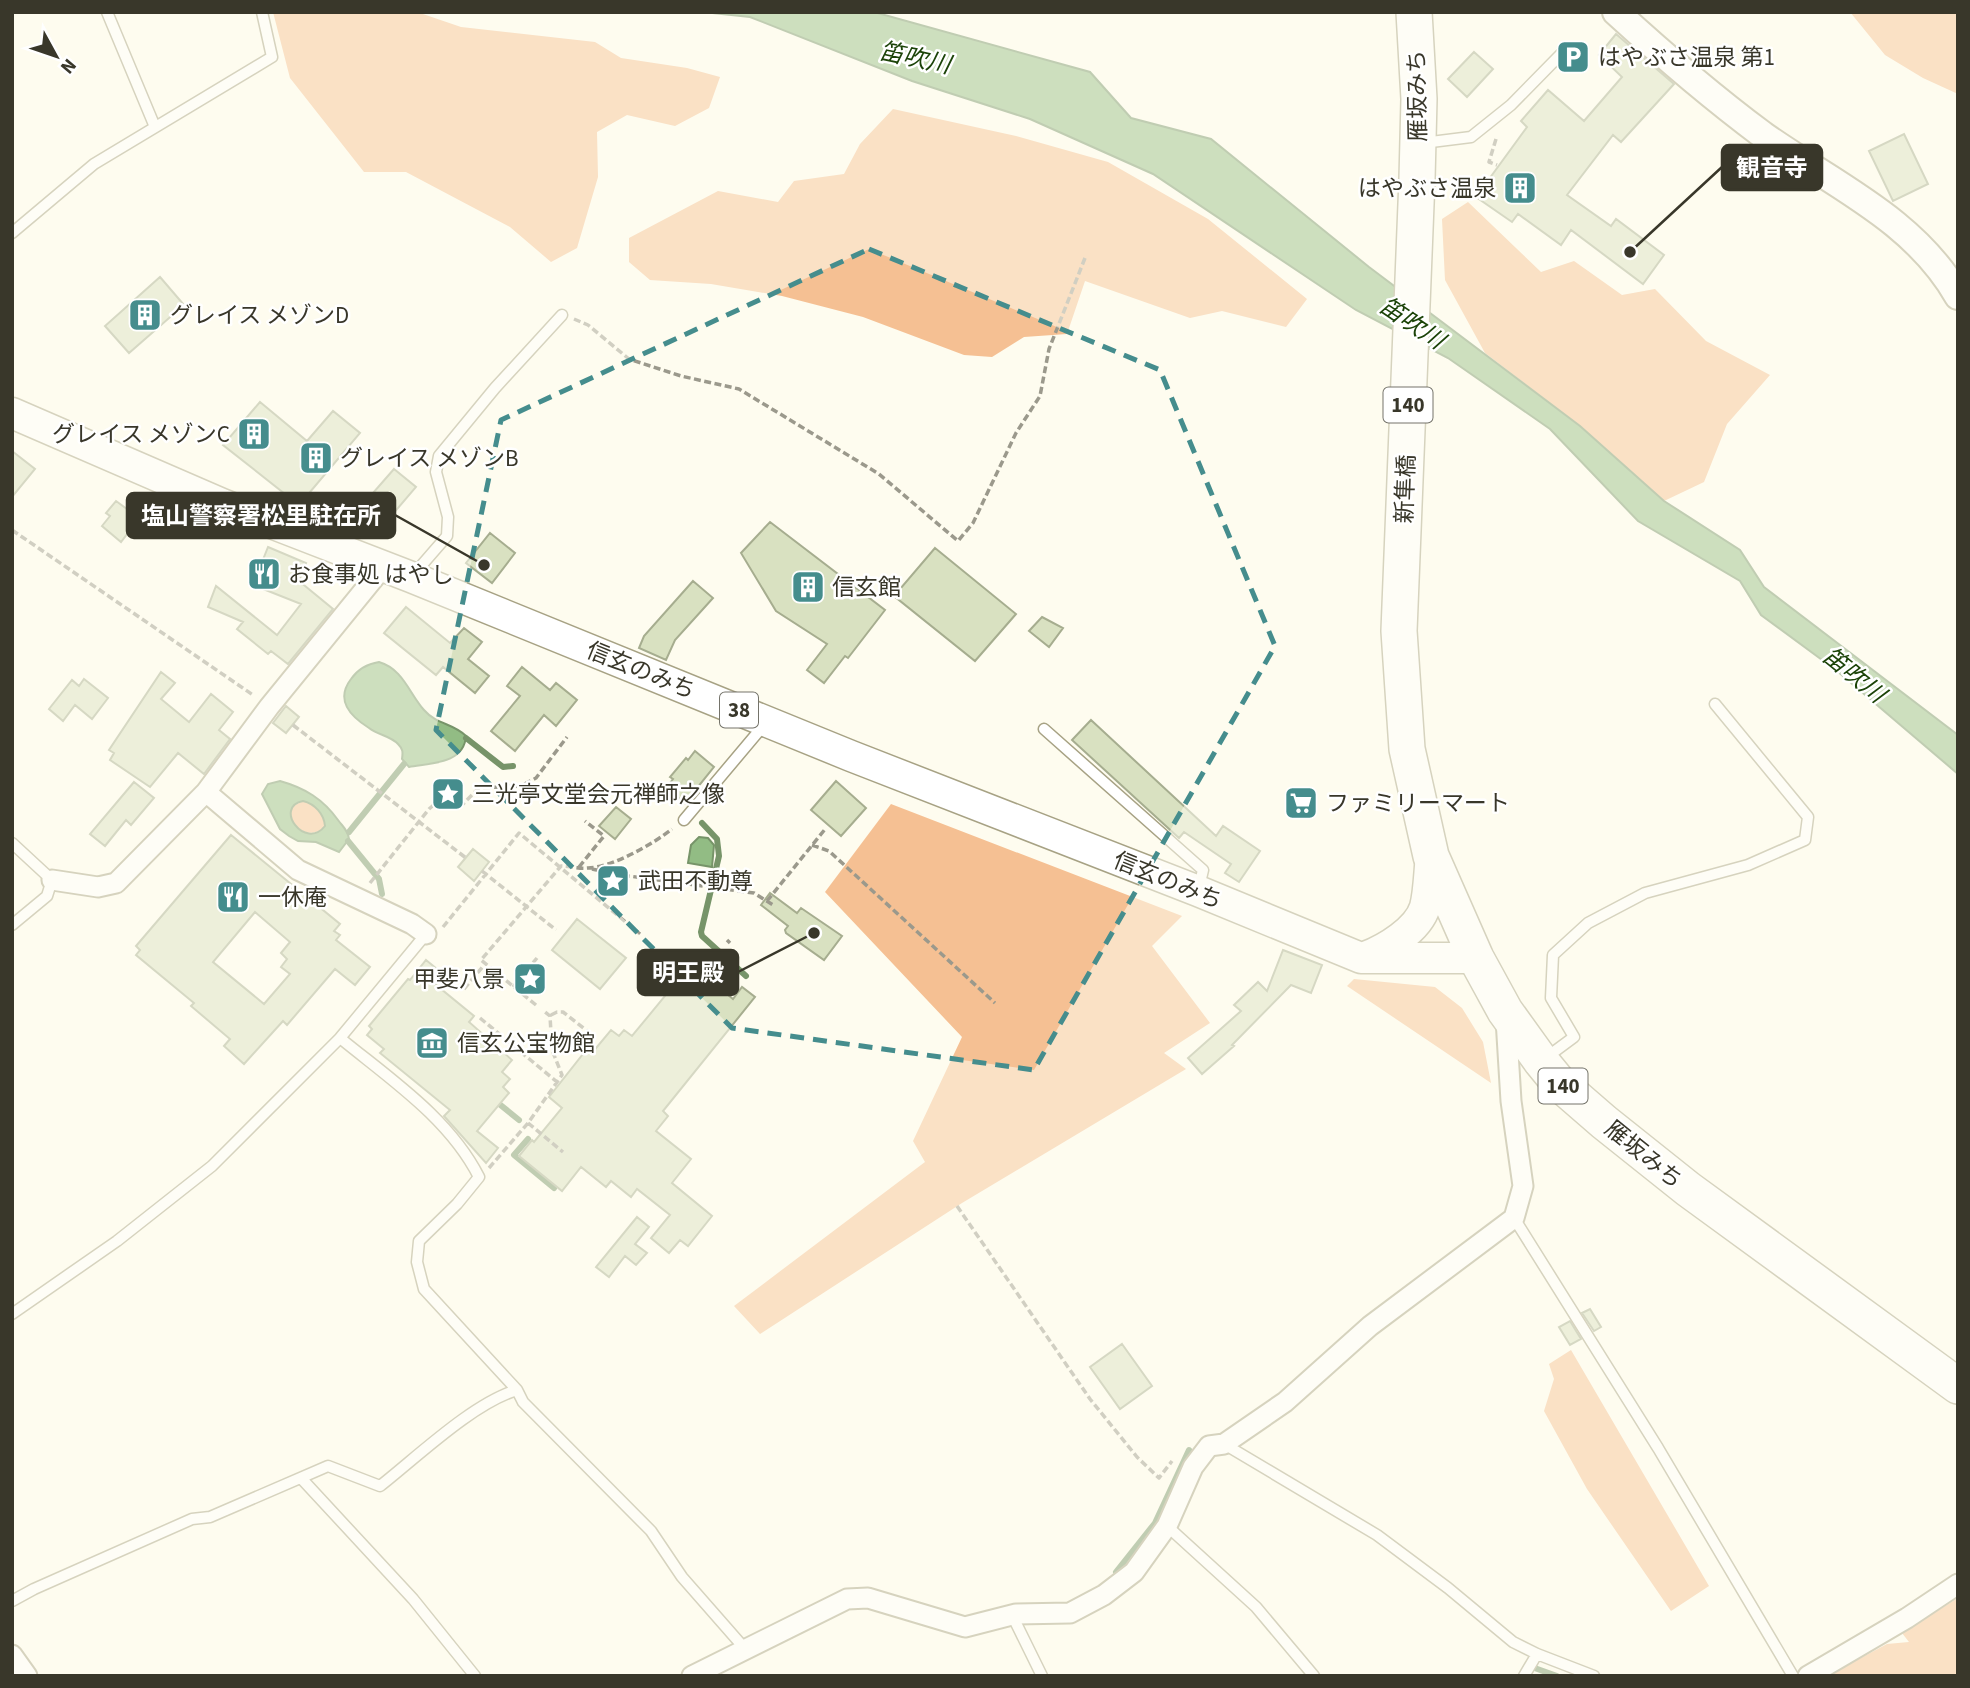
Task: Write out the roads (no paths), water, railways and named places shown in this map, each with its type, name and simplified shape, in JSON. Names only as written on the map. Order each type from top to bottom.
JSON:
[{"type":"highway","name":"雁坂みち","points":[[1414,12],[1419,99],[1418,179]]},
{"type":"highway","name":"新隼橋","points":[[1399,631],[1418,179]]},
{"type":"highway","name":"雁坂みち","points":[[1399,631],[1408,750],[1431,856],[1476,958],[1505,1011],[1541,1061],[1559,1083],[1688,1189],[1952,1376]]},
{"type":"main road","name":"信玄のみち","points":[[12,413],[222,504],[411,577],[1361,958],[1476,958]]},
{"type":"main road","points":[[1361,958],[1383,950],[1408,931],[1424,909],[1431,856]]},
{"type":"street","points":[[1616,12],[1671,62],[1764,135],[1864,199],[1910,235],[1949,280],[1958,296]]},
{"type":"street","points":[[52,880],[98,887],[116,883],[206,792],[269,707],[383,567]]},
{"type":"street","points":[[206,792],[298,870],[412,924],[426,934]]},
{"type":"street","points":[[692,1676],[848,1599],[869,1598],[965,1627],[1012,1615],[1070,1613],[1104,1595],[1134,1572],[1167,1526],[1193,1467],[1216,1445],[1286,1402],[1370,1326],[1514,1219],[1523,1186],[1511,1101],[1505,1011]]},
{"type":"street","points":[[1808,1676],[1907,1618],[1958,1584]]},
{"type":"street","points":[[12,1655],[26,1676]]},
{"type":"lane","points":[[107,12],[155,127]]},
{"type":"lane","points":[[12,233],[94,163],[272,57],[262,12]]},
{"type":"lane","points":[[1418,143],[1471,137],[1511,105],[1563,52]]},
{"type":"lane","points":[[411,577],[447,536],[448,517],[436,472],[439,456],[495,388],[562,315]]},
{"type":"lane","points":[[1541,1061],[1574,1038],[1551,998],[1552,955],[1588,923],[1645,893],[1748,865],[1805,840],[1808,817],[1715,704]]},
{"type":"lane","points":[[684,820],[767,722]]},
{"type":"lane","points":[[1044,729],[1203,870],[1198,891]]},
{"type":"lane","points":[[12,843],[52,880],[47,896],[12,925]]},
{"type":"lane","points":[[12,1314],[117,1241],[212,1166],[340,1038],[426,934]]},
{"type":"lane","points":[[340,1038],[420,1104],[458,1142],[480,1177],[419,1241],[417,1262],[424,1289],[517,1390],[523,1402],[651,1531],[682,1577],[746,1650]]},
{"type":"lane","points":[[1514,1219],[1658,1448],[1793,1676]]},
{"type":"lane","points":[[12,1601],[192,1519],[210,1517],[328,1466],[380,1486],[482,1406],[502,1394],[517,1390]]},
{"type":"lane","points":[[1216,1445],[1377,1535],[1448,1588],[1513,1642],[1594,1676]]},
{"type":"lane","points":[[301,1478],[413,1599],[475,1676]]},
{"type":"lane","points":[[1167,1526],[1256,1607],[1314,1676]]},
{"type":"lane","points":[[1012,1615],[1042,1676]]},
{"type":"lane","points":[[1524,1676],[1537,1654]]},
{"type":"water","name":"笛吹川","points":[[703,12],[874,12],[1090,72],[1131,118],[1211,139],[1369,267],[1580,426],[1664,501],[1740,550],[1764,587],[1958,735],[1958,774],[1837,671],[1761,615],[1740,581],[1638,521],[1550,429],[1448,358],[1356,310],[1153,174],[1030,119],[912,81],[750,17]]},
{"type":"water","points":[[379,662],[400,676],[429,715],[466,736],[464,745],[453,757],[409,767],[402,759],[402,749],[395,741],[362,723],[351,713],[345,701],[346,687],[360,670]]},
{"type":"water","points":[[280,781],[289,784],[313,795],[326,806],[345,829],[349,839],[339,852],[316,842],[298,841],[280,829],[262,794],[268,784]],"holes":[[[303,801],[311,804],[323,817],[325,826],[317,832],[301,831],[295,825],[291,811]]]},
{"type":"water","points":[[699,837],[708,838],[714,845],[712,867],[688,863],[691,845]]},
{"type":"waterway","points":[[466,738],[503,767],[513,766]]},
{"type":"waterway","points":[[349,832],[404,764]]},
{"type":"waterway","points":[[702,823],[717,839],[719,856],[702,936],[746,976]]},
{"type":"waterway","points":[[348,841],[379,879],[382,894]]},
{"type":"waterway","points":[[493,1099],[519,1120]]},
{"type":"waterway","points":[[528,1139],[514,1155],[554,1188]]},
{"type":"waterway","points":[[1116,1572],[1155,1523],[1189,1450]]},
{"type":"waterway","points":[[1529,1666],[1557,1676]]},
{"type":"place","name":"はやぶさ温泉 第1","points":[[1573,57]]},
{"type":"place","name":"はやぶさ温泉","points":[[1520,188]]},
{"type":"place","name":"観音寺","points":[[1630,252]]},
{"type":"place","name":"グレイス メゾンD","points":[[145,315]]},
{"type":"place","name":"グレイス メゾンC","points":[[254,434]]},
{"type":"place","name":"グレイス メゾンB","points":[[316,458]]},
{"type":"place","name":"塩山警察署松里駐在所","points":[[484,565]]},
{"type":"place","name":"お食事処 はやし","points":[[264,574]]},
{"type":"place","name":"信玄館","points":[[808,587]]},
{"type":"place","name":"三光亭文堂会元禅師之像","points":[[448,794]]},
{"type":"place","name":"ファミリーマート","points":[[1301,803]]},
{"type":"place","name":"武田不動尊","points":[[613,881]]},
{"type":"place","name":"一休庵","points":[[233,897]]},
{"type":"place","name":"明王殿","points":[[814,933]]},
{"type":"place","name":"甲斐八景","points":[[530,979]]},
{"type":"place","name":"信玄公宝物館","points":[[432,1043]]}]
